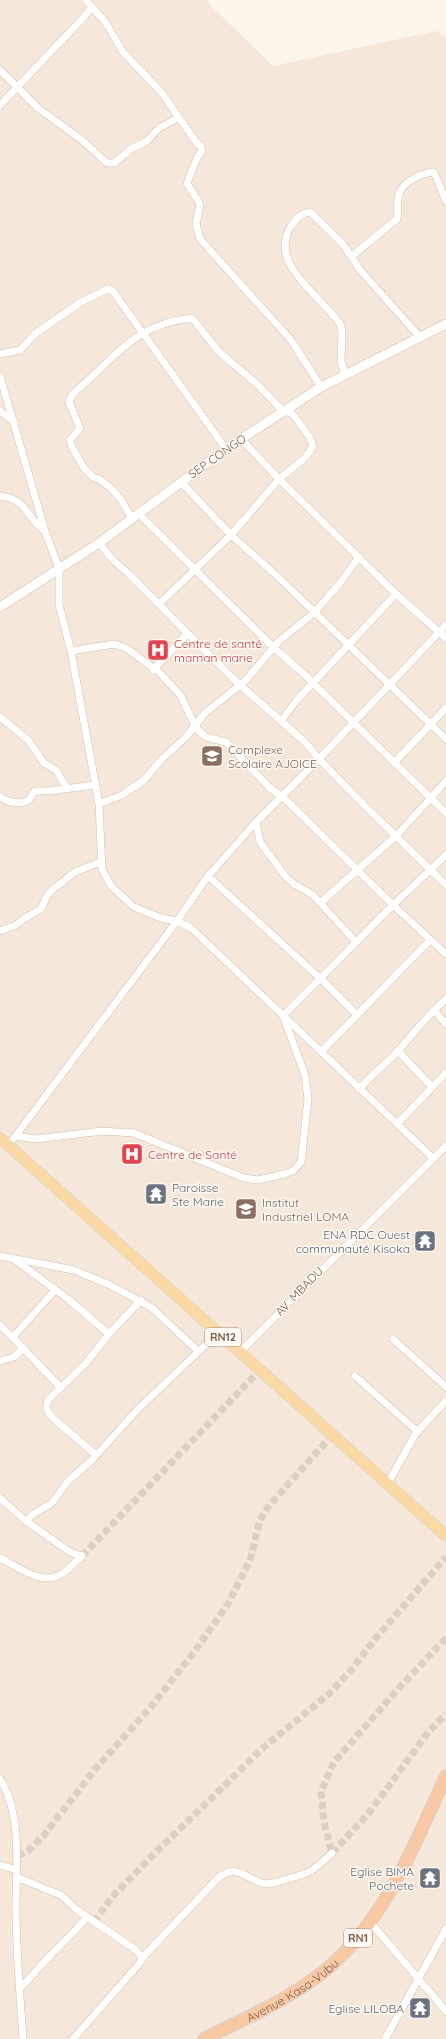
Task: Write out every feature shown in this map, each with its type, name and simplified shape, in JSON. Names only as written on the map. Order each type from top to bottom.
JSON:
[{"type":"highway","name":"Avenue Kasa-Vubu","points":[[204,2039],[301,1988],[358,1938],[370,1922],[403,1868],[443,1792],[446,1776]]},
{"type":"main road","name":"RN12","points":[[0,1138],[239,1353],[446,1536]]},
{"type":"street","points":[[86,0],[106,23],[124,52],[162,93],[178,118],[203,149],[197,158],[187,184],[200,204],[196,224],[200,239],[291,340],[321,387]]},
{"type":"street","points":[[0,105],[92,7]]},
{"type":"street","points":[[0,70],[38,108],[83,141],[107,163],[114,163],[131,149],[147,140],[159,128],[178,118]]},
{"type":"street","points":[[352,256],[397,220],[399,194],[403,187],[411,181],[427,173],[434,172],[446,200]]},
{"type":"street","points":[[345,375],[341,361],[342,331],[340,324],[295,273],[285,251],[288,232],[300,215],[310,212],[343,244],[360,270],[420,336]]},
{"type":"street","points":[[0,354],[20,350],[36,333],[81,302],[108,289],[116,294],[226,449]]},
{"type":"street","points":[[159,604],[196,570],[231,535],[279,479],[305,458],[313,446],[310,438],[291,412],[284,411],[256,382],[219,352],[192,318],[157,326],[142,332],[117,352],[77,390],[69,402],[80,428],[70,440],[77,458],[90,475],[104,482],[120,498],[135,517],[196,570],[273,647],[354,723],[446,813]]},
{"type":"street","name":"SEP CONGO","points":[[0,607],[100,543],[226,449],[321,387],[446,324]]},
{"type":"street","points":[[0,376],[15,423],[45,532],[59,569],[59,606],[71,651],[99,804],[100,862],[107,880],[117,892],[134,907],[161,918],[177,921],[191,928],[358,1089],[433,1158]]},
{"type":"street","points":[[0,411],[15,423]]},
{"type":"street","points":[[241,439],[279,479],[396,594],[446,638]]},
{"type":"street","points":[[181,482],[231,535],[314,612],[446,739]]},
{"type":"street","points":[[0,496],[22,504],[38,527],[45,532]]},
{"type":"street","points":[[100,543],[113,560],[240,685],[305,742],[319,759],[446,885]]},
{"type":"street","points":[[99,804],[134,788],[178,743],[186,737],[214,704],[240,685],[255,671],[273,647],[314,612],[328,594],[340,583],[359,557]]},
{"type":"street","points":[[281,721],[312,683],[396,594]]},
{"type":"street","points":[[8,1146],[177,921],[208,876],[256,822],[283,797],[446,625]]},
{"type":"street","points":[[153,670],[188,633]]},
{"type":"street","points":[[71,651],[114,644],[126,648],[153,670],[160,673],[181,696],[195,726],[206,737],[226,742],[271,789],[283,797],[393,905],[446,954]]},
{"type":"street","points":[[394,763],[446,708]]},
{"type":"street","points":[[0,717],[28,740],[44,762],[56,770],[67,788]]},
{"type":"street","points":[[320,903],[396,836],[446,781]]},
{"type":"street","points":[[0,796],[7,801],[22,803],[29,799],[35,791],[95,785]]},
{"type":"street","points":[[256,822],[260,842],[285,876],[294,884],[313,895],[356,942]]},
{"type":"street","points":[[283,1016],[393,905],[446,855]]},
{"type":"street","points":[[0,931],[16,925],[25,918],[41,910],[47,896],[52,890],[75,872],[100,862]]},
{"type":"street","points":[[208,876],[320,978],[357,1015]]},
{"type":"street","points":[[321,1052],[430,940]]},
{"type":"street","points":[[358,1089],[398,1051],[434,1010],[446,1000]]},
{"type":"street","points":[[434,1010],[446,1024]]},
{"type":"street","points":[[16,1136],[36,1139],[102,1131],[134,1132],[244,1178],[258,1180],[293,1171],[302,1162],[308,1099],[305,1075],[283,1016]]},
{"type":"street","points":[[398,1051],[432,1086]]},
{"type":"street","points":[[397,1124],[446,1073]]},
{"type":"street","name":"AV. MBADU","points":[[239,1353],[446,1146]]},
{"type":"street","points":[[0,1256],[74,1270],[141,1300],[152,1308],[198,1351]]},
{"type":"street","points":[[13,1258],[55,1290],[108,1334]]},
{"type":"street","points":[[13,1337],[55,1290]]},
{"type":"street","points":[[96,1455],[49,1414],[46,1406],[48,1400],[86,1363],[108,1334],[141,1300]]},
{"type":"street","points":[[0,1325],[61,1388]]},
{"type":"street","points":[[26,1521],[33,1514],[52,1503],[68,1481],[96,1455],[138,1409],[218,1333]]},
{"type":"street","points":[[393,1339],[446,1387]]},
{"type":"street","points":[[0,1361],[14,1357],[23,1348]]},
{"type":"street","points":[[355,1376],[418,1432]]},
{"type":"street","points":[[387,1485],[418,1432],[446,1401]]},
{"type":"street","points":[[0,1498],[26,1521],[70,1552],[82,1556],[59,1576],[51,1578],[31,1575],[0,1558]]},
{"type":"street","points":[[0,1779],[9,1795],[18,1856],[16,1917],[23,2039]]},
{"type":"street","points":[[73,2039],[139,1964],[142,1958],[219,1878],[226,1873],[236,1871],[262,1883],[271,1884],[308,1874],[332,1853]]},
{"type":"street","points":[[0,1865],[61,1894],[72,1906],[136,1950],[142,1958]]},
{"type":"street","points":[[20,1988],[30,1979],[46,1959],[68,1940],[87,1917]]},
{"type":"street","points":[[370,1922],[418,1981],[446,2011]]},
{"type":"street","points":[[385,2039],[446,1929]]},
{"type":"shaded area","points":[[0,0],[208,0],[207,2],[273,66],[436,31],[446,37],[446,2039],[0,2039]]},
{"type":"tunnel","points":[[82,1556],[259,1371]]},
{"type":"tunnel","points":[[18,1856],[29,1850],[44,1835],[96,1768],[150,1708],[195,1651],[229,1602],[250,1560],[260,1520],[268,1507],[332,1435]]},
{"type":"tunnel","points":[[94,1922],[112,1897],[263,1748],[330,1693],[446,1557]]},
{"type":"tunnel","points":[[446,1638],[398,1689],[334,1762],[321,1791],[324,1822],[332,1853],[369,1813],[429,1731],[446,1714]]},
{"type":"place","name":"Centre de santé maman marie","points":[[158,650]]},
{"type":"place","name":"Complexe Scolaire AJOICE","points":[[212,756]]},
{"type":"place","name":"Centre de Santé","points":[[132,1154]]},
{"type":"place","name":"Paroisse Ste Marie","points":[[156,1194]]},
{"type":"place","name":"Institut Industriel LOMA","points":[[246,1209]]},
{"type":"place","name":"ENA RDC Ouest communauté Kisoka","points":[[425,1241]]},
{"type":"place","name":"Eglise BIMA Pochete","points":[[430,1878]]},
{"type":"place","name":"Eglise LILOBA","points":[[420,2008]]}]
